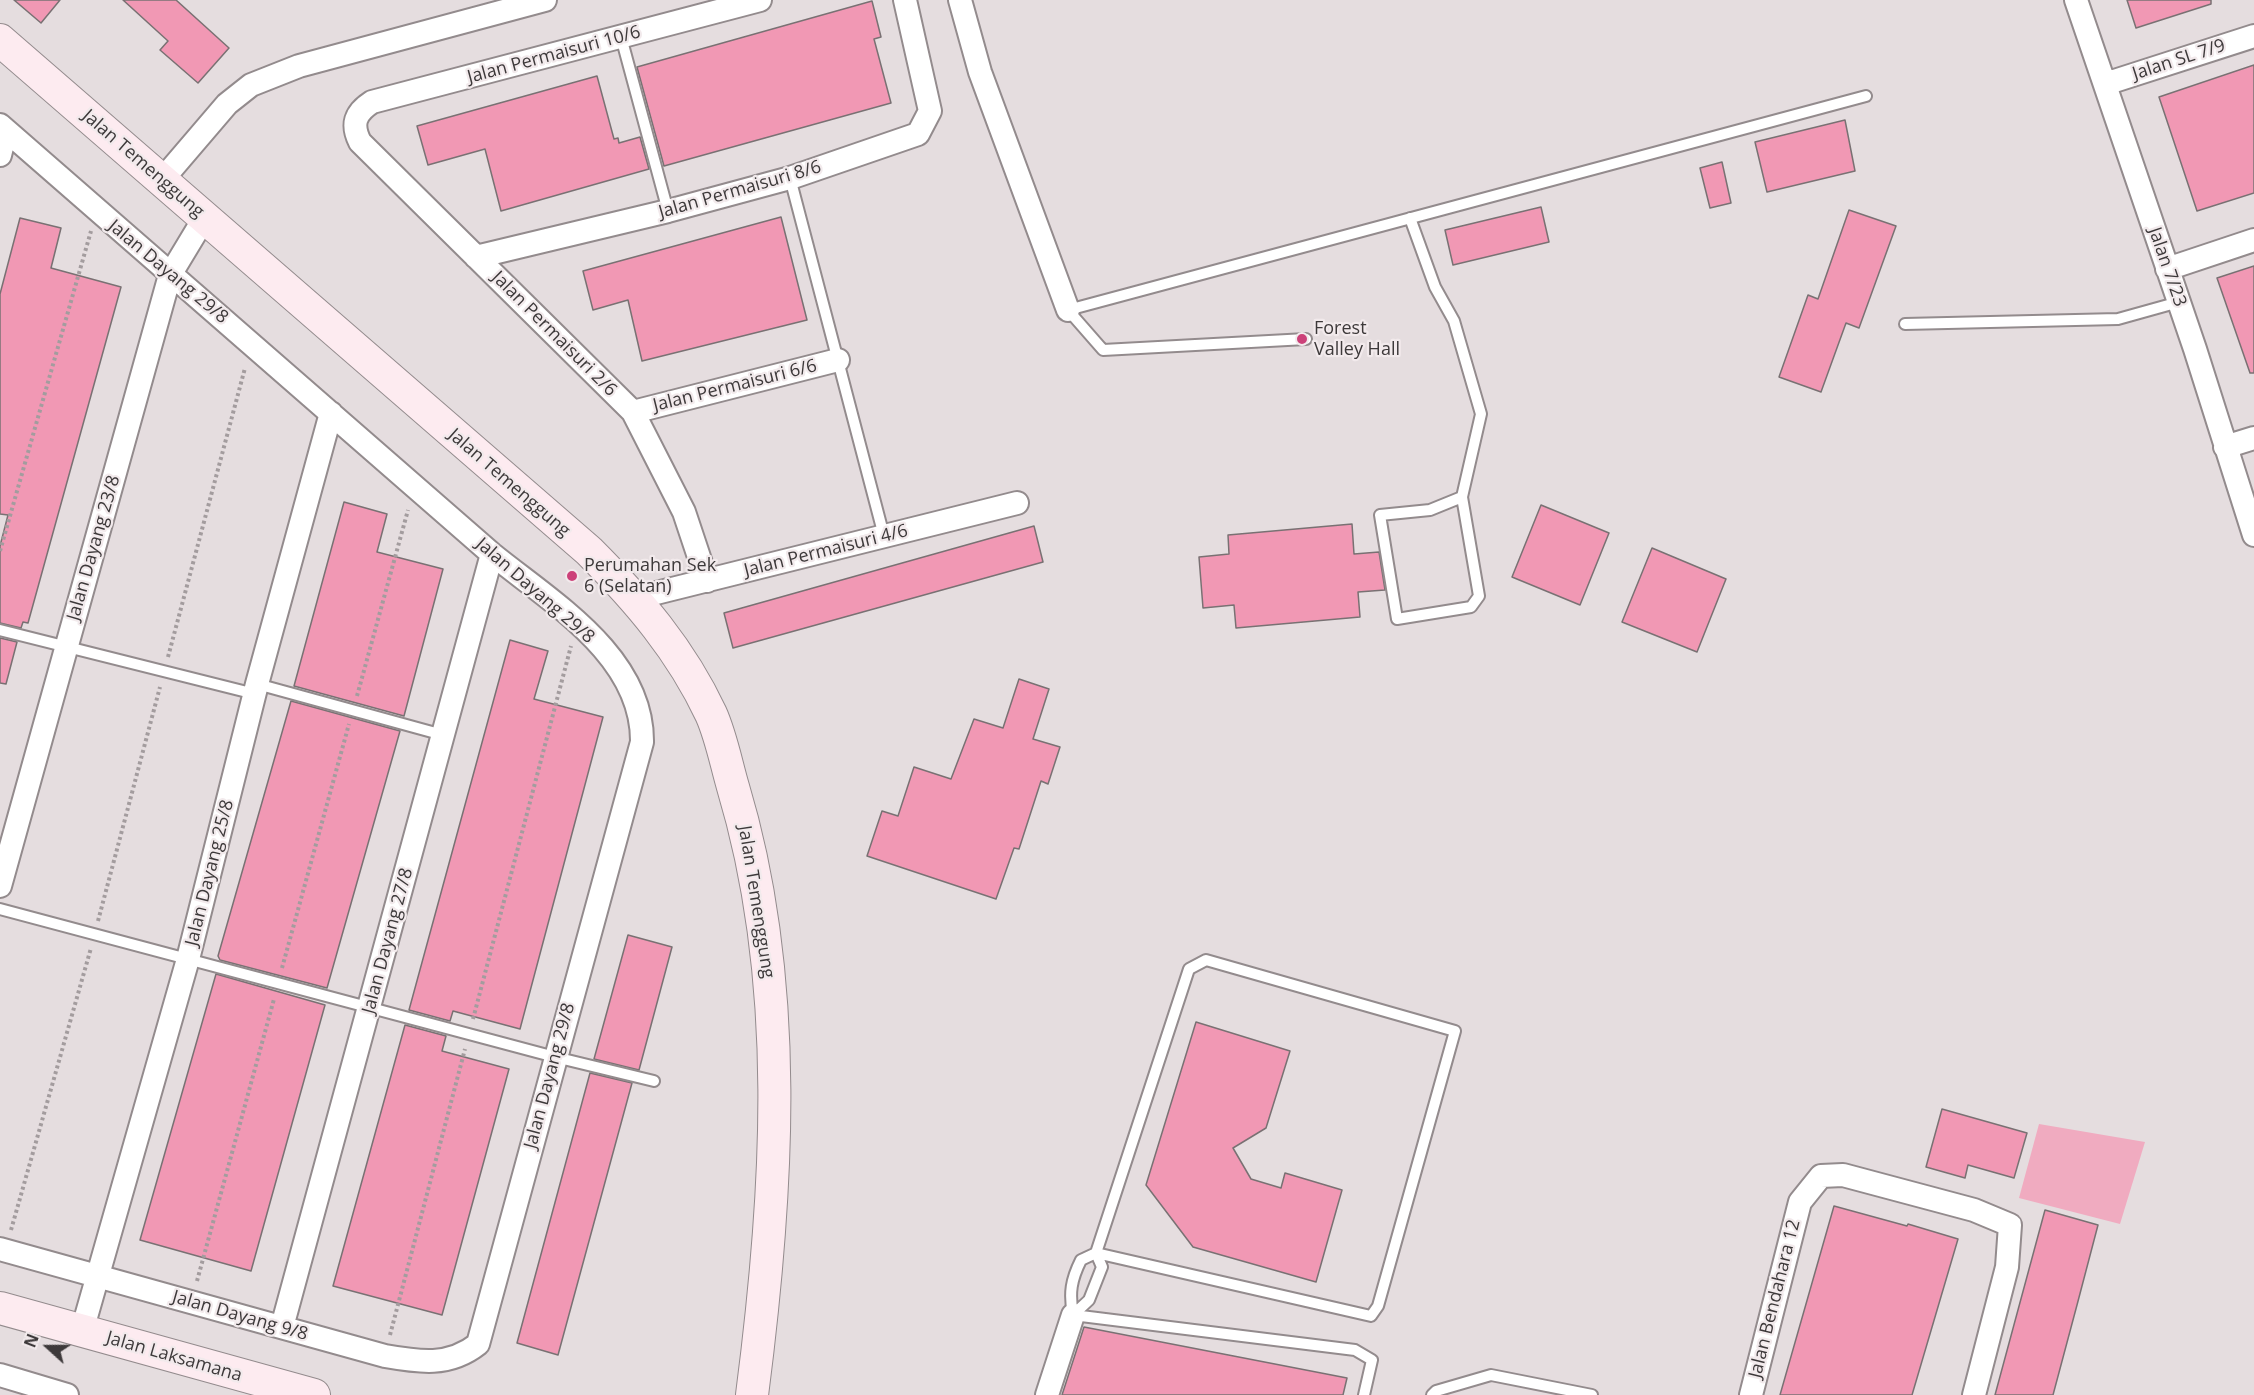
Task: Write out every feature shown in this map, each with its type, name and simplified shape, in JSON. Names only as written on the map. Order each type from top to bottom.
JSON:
[{"type":"street","points":[[162,180],[227,104],[251,85],[299,66],[545,0]]},
{"type":"street","name":"Jalan Permaisuri 10/6","points":[[355,121],[360,110],[372,102],[760,0]]},
{"type":"street","name":"Jalan Permaisuri 8/6","points":[[476,256],[668,211],[790,178],[918,134],[925,127],[930,111],[905,0]]},
{"type":"street","points":[[960,0],[980,72],[1068,310]]},
{"type":"street","name":"Jalan 7/23","points":[[2076,0],[2179,302],[2254,535]]},
{"type":"street","name":"Jalan SL 7/9","points":[[2104,84],[2254,36]]},
{"type":"street","name":"Jalan Temenggung","points":[[0,40],[589,551],[636,598],[674,648],[711,715],[749,838],[769,956],[774,1092],[770,1216],[752,1395]]},
{"type":"street","name":"Jalan Permaisuri 2/6","points":[[355,121],[355,132],[360,142],[633,412],[684,512],[707,581]]},
{"type":"street","points":[[0,154],[3,128]]},
{"type":"street","name":"Jalan Dayang 29/8","points":[[3,128],[96,212],[252,342],[492,554],[577,622],[611,659],[632,690],[640,712],[642,742],[478,1344]]},
{"type":"street","name":"Jalan Dayang 23/8","points":[[0,886],[171,275],[205,217]]},
{"type":"street","points":[[2167,269],[2254,240]]},
{"type":"street","name":"Jalan Permaisuri 6/6","points":[[633,412],[837,360]]},
{"type":"street","name":"Jalan Dayang 25/8","points":[[82,1331],[188,959],[256,689],[331,413]]},
{"type":"street","points":[[2226,447],[2254,438]]},
{"type":"street","name":"Jalan Permaisuri 4/6","points":[[636,598],[1017,503]]},
{"type":"street","name":"Jalan Dayang 27/8","points":[[282,1327],[492,554]]},
{"type":"street","name":"Jalan Bendahara 12","points":[[1751,1395],[1800,1202],[1821,1176],[1844,1175],[1974,1210],[2010,1225],[2007,1267],[1974,1395]]},
{"type":"street","name":"Jalan Dayang 9/8","points":[[3,1250],[385,1356],[422,1362],[447,1361],[465,1355],[478,1344]]},
{"type":"street","name":"Jalan Laksamana","points":[[0,1308],[314,1395]]},
{"type":"street","points":[[1047,1395],[1073,1315]]},
{"type":"street","points":[[0,1375],[62,1394]]},
{"type":"lane","points":[[621,37],[668,211]]},
{"type":"lane","points":[[1306,339],[1103,350],[1068,310],[1866,96]]},
{"type":"lane","points":[[790,178],[884,536]]},
{"type":"lane","points":[[1410,218],[1435,287],[1454,321],[1481,414],[1462,497],[1479,596],[1471,607],[1397,619],[1380,515],[1430,510],[1462,497]]},
{"type":"lane","points":[[1905,324],[2118,319],[2179,302]]},
{"type":"lane","points":[[0,630],[164,671],[353,711],[443,735]]},
{"type":"lane","points":[[0,909],[469,1035],[654,1081]]},
{"type":"lane","points":[[1073,1315],[1069,1291],[1074,1274],[1081,1260],[1096,1253],[1371,1316],[1378,1306],[1455,1030],[1206,960],[1190,969],[1096,1253],[1102,1267],[1089,1300],[1073,1315]]},
{"type":"lane","points":[[1073,1315],[1356,1350],[1372,1360],[1364,1395]]},
{"type":"lane","points":[[1432,1395],[1436,1391],[1491,1375],[1592,1395]]},
{"type":"path","points":[[0,551],[96,212]]},
{"type":"path","points":[[3,1250],[95,934],[252,342]]},
{"type":"path","points":[[191,1302],[415,485]]},
{"type":"path","points":[[385,1356],[577,622]]},
{"type":"shaded area","points":[[2039,1124],[2145,1142],[2120,1224],[2019,1198]]},
{"type":"building","points":[[14,0],[60,0],[41,23]]},
{"type":"building","points":[[123,0],[176,0],[229,48],[198,83],[160,50],[168,41]]},
{"type":"building","points":[[2127,0],[2211,0],[2211,4],[2136,28]]},
{"type":"building","points":[[872,1],[881,37],[874,39],[891,103],[664,166],[637,67]]},
{"type":"building","points":[[2254,65],[2254,193],[2197,211],[2159,97]]},
{"type":"building","points":[[597,76],[614,139],[618,138],[619,143],[640,137],[649,169],[501,211],[485,149],[428,165],[417,126]]},
{"type":"building","points":[[1845,120],[1855,171],[1767,192],[1755,142]]},
{"type":"building","points":[[1722,162],[1731,203],[1710,208],[1700,168]]},
{"type":"building","points":[[1541,207],[1549,242],[1453,265],[1445,230]]},
{"type":"building","points":[[1849,210],[1896,226],[1859,328],[1846,323],[1821,392],[1779,377],[1808,295],[1818,299]]},
{"type":"building","points":[[781,217],[807,320],[642,361],[628,300],[593,310],[583,271]]},
{"type":"building","points":[[20,218],[61,228],[51,268],[121,287],[28,623],[23,622],[21,628],[0,623],[0,546],[8,515],[0,514],[0,294]]},
{"type":"building","points":[[2254,266],[2254,373],[2250,373],[2217,278]]},
{"type":"building","points":[[344,502],[387,514],[377,552],[443,569],[404,716],[294,686]]},
{"type":"building","points":[[1541,505],[1609,533],[1580,605],[1512,577]]},
{"type":"building","points":[[1352,524],[1354,554],[1379,552],[1385,590],[1358,592],[1360,617],[1236,628],[1234,605],[1203,608],[1199,557],[1229,554],[1228,535]]},
{"type":"building","points":[[1034,526],[1043,562],[733,648],[724,613]]},
{"type":"building","points":[[1652,548],[1726,579],[1697,652],[1622,622]]},
{"type":"building","points":[[0,638],[17,642],[6,684],[0,683]]},
{"type":"building","points":[[510,640],[548,651],[534,699],[603,717],[520,1029],[453,1011],[450,1021],[409,1010]]},
{"type":"building","points":[[1019,679],[1049,689],[1033,739],[1060,747],[1048,784],[1041,781],[1019,849],[1014,848],[996,899],[867,856],[882,811],[898,816],[914,767],[951,779],[974,719],[1003,728]]},
{"type":"building","points":[[291,701],[400,731],[327,988],[220,960],[218,956]]},
{"type":"building","points":[[628,935],[672,947],[639,1070],[594,1059]]},
{"type":"building","points":[[216,974],[325,1005],[251,1271],[140,1240]]},
{"type":"building","points":[[1196,1022],[1290,1051],[1266,1128],[1233,1148],[1251,1179],[1281,1188],[1285,1173],[1342,1190],[1316,1282],[1193,1247],[1146,1185]]},
{"type":"building","points":[[405,1025],[446,1036],[442,1051],[509,1069],[442,1315],[333,1286]]},
{"type":"building","points":[[590,1073],[632,1083],[558,1355],[517,1343]]},
{"type":"building","points":[[1942,1109],[2027,1133],[2014,1178],[1968,1165],[1965,1178],[1926,1167]]},
{"type":"building","points":[[1834,1206],[1958,1239],[1912,1395],[1780,1395]]},
{"type":"building","points":[[2045,1210],[2098,1225],[2053,1395],[1995,1395]]},
{"type":"building","points":[[1084,1327],[1347,1378],[1343,1395],[1062,1395]]},
{"type":"place","name":"Forest Valley Hall","points":[[1302,339]]},
{"type":"place","name":"Perumahan Sek 6 (Selatan)","points":[[572,576]]}]
